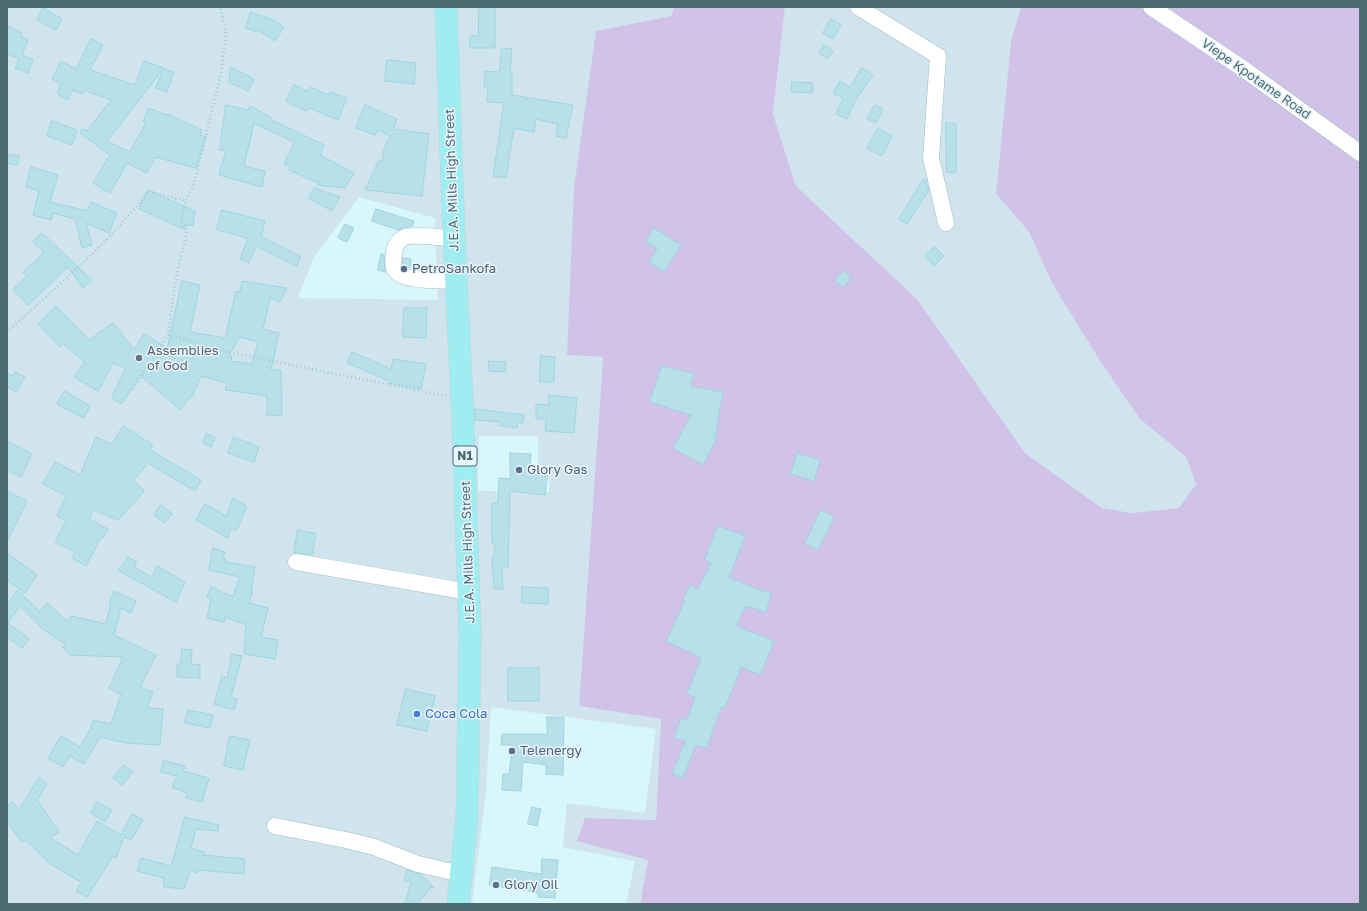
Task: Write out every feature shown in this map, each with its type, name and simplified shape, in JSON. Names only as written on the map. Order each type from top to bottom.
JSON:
[{"type":"highway","name":"J.E.A. Mills High Street","points":[[446,7],[454,238],[470,592],[467,818],[458,904]]},
{"type":"street","points":[[858,7],[938,56],[931,158],[946,223]]},
{"type":"street","name":"Viepe Kpotame Road","points":[[1151,7],[1245,70],[1360,153]]},
{"type":"street","points":[[454,238],[406,237],[398,242],[394,250],[393,266],[397,273],[404,277],[446,281],[456,280]]},
{"type":"street","points":[[296,562],[470,592]]},
{"type":"street","points":[[274,826],[346,840],[374,848],[418,864],[461,874]]},
{"type":"path","points":[[133,389],[168,335],[175,284],[187,230],[181,222],[186,201],[194,184],[221,74],[226,32],[220,7]]},
{"type":"path","points":[[7,332],[103,244],[135,210],[148,191],[186,201]]},
{"type":"path","points":[[168,335],[227,352],[462,399]]},
{"type":"shaded area","points":[[7,7],[674,7],[671,16],[596,31],[567,355],[603,357],[579,706],[661,719],[656,820],[586,818],[648,860],[640,904],[7,904]]},
{"type":"shaded area","points":[[674,7],[785,7],[773,114],[796,186],[917,299],[1025,453],[1102,508],[1132,513],[1179,508],[1196,484],[1186,457],[1140,419],[1104,367],[1053,285],[1029,232],[996,194],[1011,41],[1021,7],[1360,7],[1360,904],[640,904],[648,860],[577,841],[585,818],[656,820],[661,719],[579,706],[603,357],[567,355],[574,188],[596,31],[671,16]]},
{"type":"shaded area","points":[[785,7],[1021,7],[1011,41],[996,194],[1029,232],[1053,285],[1104,367],[1140,419],[1186,457],[1196,484],[1179,508],[1132,513],[1102,508],[1025,453],[917,299],[796,186],[773,114]]},
{"type":"shaded area","points":[[359,197],[435,218],[438,300],[298,298],[314,257]]},
{"type":"shaded area","points":[[479,436],[538,436],[538,465],[550,465],[549,492],[478,491]]},
{"type":"shaded area","points":[[491,707],[656,729],[645,813],[567,803],[563,847],[635,861],[626,904],[472,904],[486,792]]},
{"type":"building","points":[[479,7],[495,7],[495,48],[470,48],[470,36],[478,36]]},
{"type":"building","points":[[43,8],[62,19],[56,30],[37,20]]},
{"type":"building","points":[[251,12],[273,20],[284,27],[275,41],[258,30],[257,32],[246,28]]},
{"type":"building","points":[[831,19],[841,25],[833,39],[823,33]]},
{"type":"building","points":[[7,26],[22,33],[20,36],[28,40],[22,55],[33,60],[28,73],[15,68],[19,59],[7,54]]},
{"type":"building","points":[[91,39],[103,45],[90,70],[135,85],[144,61],[164,68],[107,141],[130,152],[146,123],[143,122],[148,108],[167,114],[202,130],[200,135],[206,137],[196,168],[155,157],[147,173],[127,163],[110,193],[93,183],[110,155],[80,133],[82,129],[87,131],[111,100],[83,90],[82,94],[73,90],[68,100],[57,94],[61,84],[52,79],[61,61],[76,69]]},
{"type":"building","points":[[824,45],[833,51],[828,59],[819,53]]},
{"type":"building","points":[[502,48],[512,49],[510,72],[512,72],[512,95],[573,105],[566,138],[556,136],[558,124],[536,119],[534,132],[514,128],[506,178],[493,176],[504,103],[487,102],[488,87],[484,87],[485,71],[499,72]]},
{"type":"building","points":[[387,60],[416,63],[414,84],[385,81]]},
{"type":"building","points":[[231,67],[254,79],[248,91],[229,82]]},
{"type":"building","points":[[862,68],[873,75],[856,99],[847,119],[836,114],[843,98],[833,93],[840,81],[850,87]]},
{"type":"building","points":[[164,69],[174,72],[167,92],[156,88]]},
{"type":"building","points":[[792,82],[813,83],[813,93],[792,92]]},
{"type":"building","points":[[294,85],[308,91],[311,87],[328,95],[330,92],[347,98],[338,120],[309,108],[307,111],[286,102]]},
{"type":"building","points":[[226,105],[248,110],[250,106],[271,117],[270,119],[324,145],[320,155],[354,173],[345,188],[317,185],[318,183],[289,170],[291,167],[284,164],[294,142],[254,123],[244,166],[265,171],[262,187],[219,175],[226,151],[220,150]]},
{"type":"building","points":[[365,105],[397,119],[394,129],[429,134],[422,196],[365,190],[379,160],[382,162],[384,149],[390,136],[378,130],[375,135],[356,128]]},
{"type":"building","points":[[875,105],[883,109],[876,123],[867,119]]},
{"type":"building","points":[[52,121],[77,130],[72,145],[47,136]]},
{"type":"building","points":[[946,123],[956,123],[956,173],[947,172]]},
{"type":"building","points":[[878,128],[892,136],[882,156],[867,149]]},
{"type":"building","points":[[7,154],[19,156],[17,165],[7,163]]},
{"type":"building","points":[[31,167],[58,175],[50,202],[87,211],[91,202],[117,213],[109,233],[86,223],[92,245],[82,248],[75,219],[53,213],[51,220],[33,215],[39,191],[26,187]]},
{"type":"building","points":[[924,179],[929,190],[907,224],[899,219]]},
{"type":"building","points":[[315,188],[340,197],[332,211],[309,198]]},
{"type":"building","points":[[148,190],[195,211],[193,226],[185,225],[184,229],[139,209]]},
{"type":"building","points":[[376,209],[414,221],[412,226],[398,230],[372,221]]},
{"type":"building","points":[[222,210],[265,221],[261,237],[301,257],[297,266],[256,246],[249,263],[240,259],[248,238],[217,230]]},
{"type":"building","points":[[345,224],[354,228],[347,242],[338,238]]},
{"type":"building","points":[[654,228],[681,245],[664,272],[649,262],[657,249],[646,242]]},
{"type":"building","points":[[42,233],[92,280],[83,288],[68,267],[28,305],[13,289],[27,276],[23,272],[44,253],[33,242]]},
{"type":"building","points":[[935,247],[944,256],[934,266],[925,256]]},
{"type":"building","points":[[381,254],[384,255],[385,272],[378,270]]},
{"type":"building","points":[[403,258],[411,259],[410,268],[403,265]]},
{"type":"building","points":[[843,271],[851,277],[844,287],[835,281]]},
{"type":"building","points":[[182,281],[200,285],[190,332],[225,338],[236,291],[240,292],[242,281],[287,288],[280,302],[270,298],[263,329],[279,333],[271,370],[281,370],[282,415],[267,416],[267,396],[225,390],[227,383],[201,376],[192,397],[190,397],[180,410],[140,375],[122,404],[113,399],[113,395],[125,368],[113,363],[98,391],[74,377],[85,362],[63,344],[60,347],[38,324],[56,306],[89,340],[113,323],[134,350],[144,334],[167,348]],"holes":[[[240,337],[258,342],[252,364],[231,361],[232,357],[229,356]]]},
{"type":"building","points":[[404,308],[427,308],[426,338],[403,337]]},
{"type":"building","points":[[352,352],[391,369],[393,359],[426,364],[421,389],[389,383],[389,381],[347,363]]},
{"type":"building","points":[[541,356],[555,357],[554,382],[540,382]]},
{"type":"building","points":[[489,361],[506,362],[505,372],[489,371]]},
{"type":"building","points":[[662,366],[694,374],[690,386],[723,392],[715,437],[717,438],[703,465],[673,448],[691,415],[650,402]]},
{"type":"building","points":[[15,372],[25,377],[16,392],[7,387],[7,373],[13,376]]},
{"type":"building","points":[[65,391],[90,406],[84,418],[57,404]]},
{"type":"building","points":[[549,395],[577,398],[574,433],[545,431],[546,419],[536,419],[536,404],[548,405]]},
{"type":"building","points":[[475,409],[524,415],[523,423],[518,423],[517,428],[500,426],[500,422],[475,420]]},
{"type":"building","points":[[123,426],[153,445],[150,450],[201,480],[195,491],[148,463],[133,481],[144,490],[142,494],[118,520],[93,510],[89,519],[108,529],[103,538],[101,537],[86,566],[72,558],[75,552],[55,542],[66,521],[57,516],[66,496],[43,484],[55,462],[80,475],[96,437],[112,444]]},
{"type":"building","points":[[207,434],[215,438],[211,447],[203,443]]},
{"type":"building","points":[[234,437],[259,447],[254,462],[228,453]]},
{"type":"building","points":[[7,441],[32,454],[21,477],[7,470]]},
{"type":"building","points":[[510,453],[531,454],[530,470],[548,472],[545,495],[510,491],[508,567],[502,567],[503,589],[494,589],[492,557],[494,557],[495,543],[492,543],[492,503],[498,503],[499,478],[510,479]]},
{"type":"building","points":[[797,453],[820,460],[814,481],[791,474]]},
{"type":"building","points":[[7,491],[27,501],[7,541]]},
{"type":"building","points":[[233,498],[247,506],[237,530],[230,529],[228,538],[196,520],[205,504],[226,516]]},
{"type":"building","points":[[161,505],[172,514],[164,523],[154,515]]},
{"type":"building","points":[[821,510],[834,517],[818,550],[805,543]]},
{"type":"building","points":[[718,526],[745,536],[729,577],[754,588],[771,593],[766,612],[746,606],[736,626],[774,641],[760,675],[741,667],[725,708],[721,707],[707,748],[696,745],[683,778],[672,774],[685,741],[674,738],[681,718],[687,720],[695,697],[687,694],[701,658],[666,641],[685,601],[683,599],[690,585],[698,589],[711,563],[705,560]]},
{"type":"building","points":[[298,530],[316,534],[312,555],[294,553]]},
{"type":"building","points":[[213,548],[225,552],[223,558],[226,559],[225,562],[255,567],[251,590],[253,591],[249,603],[268,608],[261,637],[278,640],[275,659],[244,654],[246,625],[225,617],[224,622],[207,618],[211,599],[207,597],[211,587],[233,597],[240,577],[209,570]]},
{"type":"building","points":[[7,553],[37,575],[25,593],[7,580]]},
{"type":"building","points":[[128,557],[137,562],[134,567],[152,577],[157,566],[185,582],[176,602],[119,571]]},
{"type":"building","points":[[522,587],[548,588],[548,604],[522,603]]},
{"type":"building","points":[[18,590],[40,612],[47,603],[68,622],[71,616],[106,624],[111,604],[109,603],[114,591],[136,601],[131,613],[121,608],[114,635],[156,655],[140,687],[153,692],[147,708],[163,709],[160,745],[126,743],[100,737],[84,764],[70,756],[63,767],[48,758],[61,736],[80,747],[91,728],[93,720],[111,724],[121,694],[109,688],[123,657],[70,655],[63,648],[65,644],[44,630],[20,606],[8,623],[29,639],[22,648],[7,637],[7,605]]},
{"type":"building","points":[[182,649],[192,650],[191,664],[200,665],[200,678],[177,677],[177,664],[180,664]]},
{"type":"building","points":[[232,654],[242,656],[231,697],[237,699],[234,710],[214,704],[222,676],[227,678]]},
{"type":"building","points":[[508,668],[539,668],[539,701],[508,701]]},
{"type":"building","points":[[406,689],[435,696],[427,731],[397,725]]},
{"type":"building","points":[[188,710],[213,715],[210,728],[185,723]]},
{"type":"building","points":[[547,717],[564,717],[563,775],[546,774],[546,765],[523,762],[521,791],[502,790],[503,774],[509,774],[513,745],[501,745],[502,734],[547,734]]},
{"type":"building","points":[[230,736],[250,740],[243,770],[224,766]]},
{"type":"building","points":[[164,761],[185,766],[183,771],[209,778],[202,802],[186,798],[187,793],[172,787],[177,776],[161,772]]},
{"type":"building","points":[[124,765],[133,772],[122,785],[113,778]]},
{"type":"building","points":[[39,778],[47,784],[37,800],[59,832],[50,838],[78,855],[97,821],[121,835],[132,814],[143,820],[131,840],[124,837],[116,858],[113,856],[87,897],[76,891],[81,882],[50,864],[26,840],[22,842],[7,822],[7,806],[13,802],[19,809]]},
{"type":"building","points":[[97,802],[112,810],[105,822],[91,813]]},
{"type":"building","points":[[532,807],[541,809],[537,826],[528,824]]},
{"type":"building","points":[[185,817],[219,825],[218,831],[196,829],[191,848],[204,852],[203,855],[245,859],[244,874],[198,870],[197,873],[190,870],[184,889],[164,887],[164,878],[137,871],[141,858],[171,866]]},
{"type":"building","points":[[542,859],[558,860],[555,898],[538,897],[538,893],[536,892],[489,885],[492,867],[541,874]]},
{"type":"building","points":[[407,870],[420,874],[434,888],[430,887],[417,904],[405,904],[411,882],[405,881]]},
{"type":"place","name":"PetroSankofa","points":[[404,269]]},
{"type":"place","name":"Assemblies of God","points":[[139,358]]},
{"type":"place","name":"Glory Gas","points":[[519,470]]},
{"type":"place","name":"Coca Cola","points":[[417,714]]},
{"type":"place","name":"Telenergy","points":[[512,751]]},
{"type":"place","name":"Glory Oil","points":[[496,885]]}]
